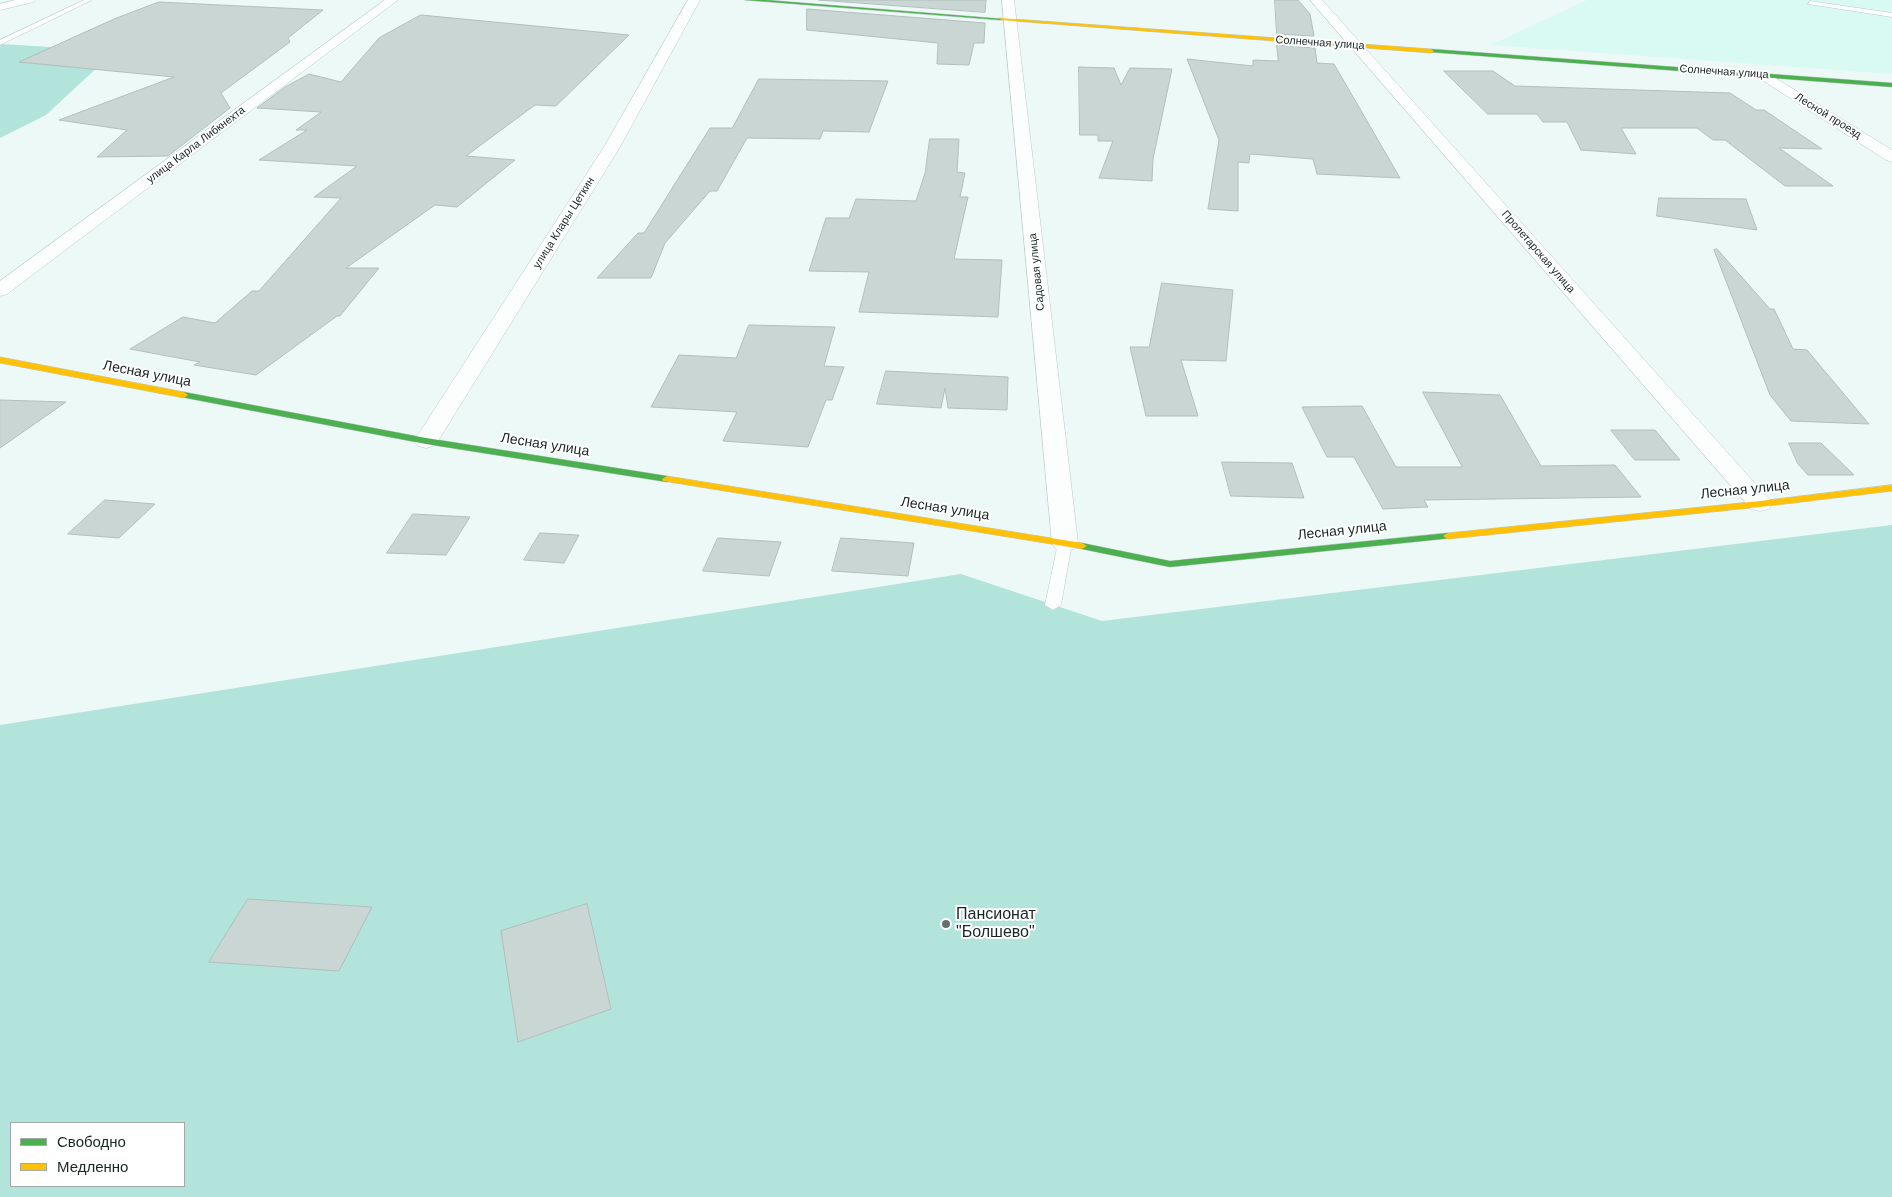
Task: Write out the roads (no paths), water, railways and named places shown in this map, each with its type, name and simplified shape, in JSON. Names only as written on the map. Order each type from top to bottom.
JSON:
[{"type":"street","points":[[0,7],[30,0]]},
{"type":"street","name":"улица Карла Либкнехта","points":[[0,290],[392,0]]},
{"type":"street","name":"улица Клары Цеткин","points":[[426,441],[612,148],[694,0]]},
{"type":"street","name":"Солнечная улица","points":[[747,0],[1892,85]]},
{"type":"street","name":"Садовая улица","points":[[1008,0],[1065,544]]},
{"type":"street","name":"Пролетарская улица","points":[[1316,0],[1760,504]]},
{"type":"street","name":"Лесной проезд","points":[[1764,75],[1892,157]]},
{"type":"street","name":"Лесная улица","points":[[0,360],[426,441],[1065,544],[1170,564],[1760,504],[1892,488]]},
{"type":"lane","points":[[0,43],[89,0]]},
{"type":"lane","points":[[1810,4],[1892,15]]},
{"type":"lane","points":[[0,32],[30,29]]},
{"type":"lane","points":[[1053,605],[1065,544]]},
{"type":"place","name":"Пансионат \"Болшево\"","points":[[946,924]]}]
